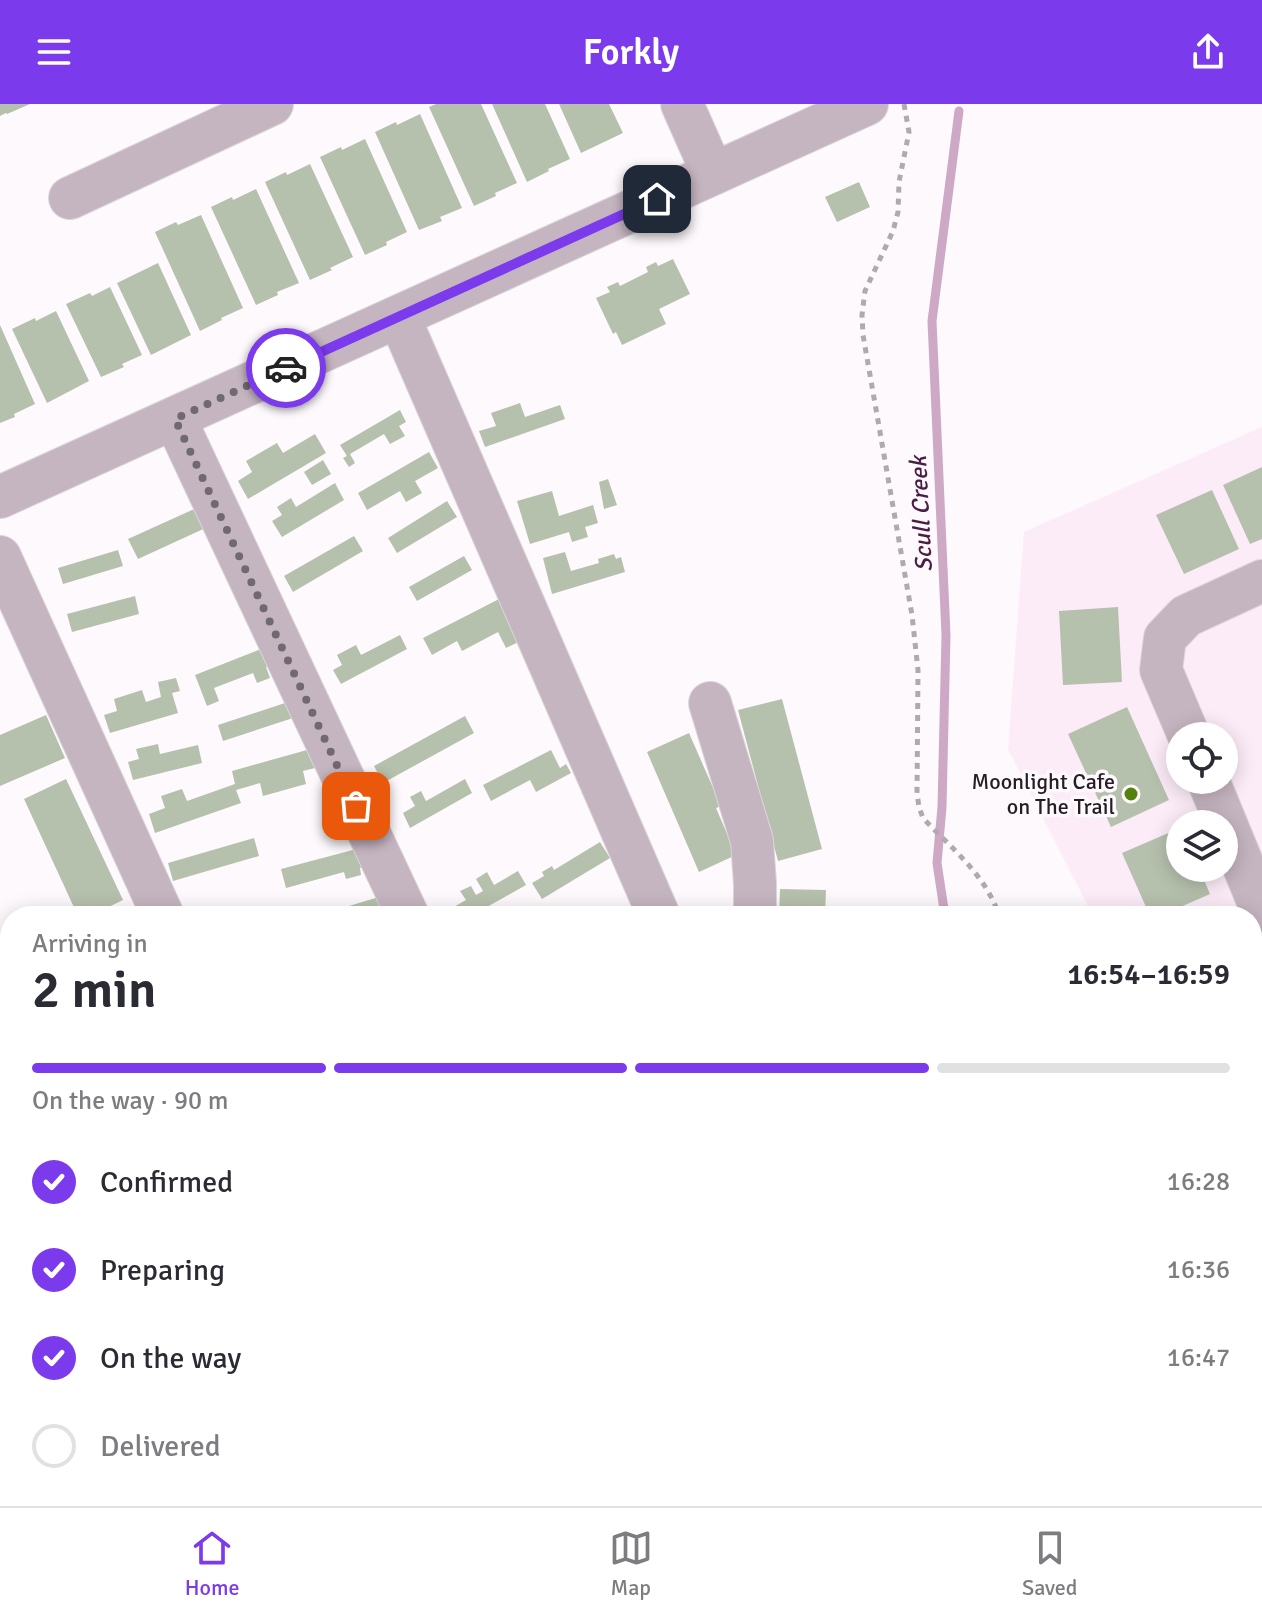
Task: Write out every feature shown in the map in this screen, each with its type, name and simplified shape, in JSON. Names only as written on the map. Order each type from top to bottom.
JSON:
[{"type":"street","points":[[70,198],[272,104]]},
{"type":"street","points":[[682,104],[713,174]]},
{"type":"street","points":[[0,497],[867,104]]},
{"type":"street","points":[[399,317],[655,906]]},
{"type":"street","points":[[175,419],[403,906]]},
{"type":"street","points":[[0,557],[158,906]]},
{"type":"street","points":[[1183,722],[1161,670],[1165,638],[1186,616],[1262,581]]},
{"type":"street","points":[[710,703],[752,841],[755,906]]},
{"type":"street","points":[[1214,794],[1260,906]]},
{"type":"path","points":[[904,104],[909,132],[899,182],[898,212],[893,231],[865,291],[863,335],[912,615],[918,670],[919,807],[923,818],[981,880],[996,906]]},
{"type":"shaded area","points":[[1262,427],[1262,906],[1088,906],[1008,749],[1024,532]]},
{"type":"building","points":[[0,104],[30,104],[0,116]]},
{"type":"building","points":[[436,104],[481,104],[517,183],[474,206],[429,107]]},
{"type":"building","points":[[492,104],[545,104],[570,159],[527,182]]},
{"type":"building","points":[[559,104],[609,104],[623,133],[581,153]]},
{"type":"building","points":[[420,114],[462,208],[440,217],[442,221],[419,230],[375,132]]},
{"type":"building","points":[[365,139],[407,232],[365,255],[320,157]]},
{"type":"building","points":[[310,164],[353,257],[310,280],[265,182]]},
{"type":"building","points":[[859,182],[870,207],[837,222],[825,197]]},
{"type":"building","points":[[256,189],[299,283],[256,305],[211,207]]},
{"type":"building","points":[[201,215],[243,308],[200,331],[155,232]]},
{"type":"building","points":[[673,259],[690,294],[659,309],[666,324],[622,345],[616,332],[613,334],[596,298],[610,292],[607,287],[618,282],[620,286],[648,272],[646,267],[656,262],[658,266]]},
{"type":"building","points":[[158,263],[191,335],[151,355],[117,283]]},
{"type":"building","points":[[110,287],[142,355],[101,377],[66,304]]},
{"type":"building","points":[[56,311],[89,381],[47,403],[12,329]]},
{"type":"building","points":[[0,325],[35,404],[0,423]]},
{"type":"building","points":[[520,403],[525,417],[560,405],[565,419],[485,447],[479,431],[496,426],[491,413]]},
{"type":"building","points":[[400,410],[406,422],[399,426],[405,436],[390,444],[384,434],[350,454],[355,463],[349,467],[340,445]]},
{"type":"building","points":[[315,434],[326,453],[248,499],[238,481],[252,472],[246,461],[277,443],[283,453]]},
{"type":"building","points":[[429,452],[438,468],[415,481],[422,493],[406,502],[400,491],[367,510],[358,493]]},
{"type":"building","points":[[323,460],[331,474],[312,485],[304,472]]},
{"type":"building","points":[[1262,467],[1262,539],[1250,544],[1223,485]]},
{"type":"building","points":[[608,479],[617,505],[604,509],[599,482]]},
{"type":"building","points":[[335,483],[344,500],[282,537],[272,521],[282,515],[277,507],[291,498],[296,507]]},
{"type":"building","points":[[1212,490],[1239,549],[1184,574],[1156,515]]},
{"type":"building","points":[[552,491],[559,516],[593,505],[598,523],[585,527],[588,537],[572,542],[569,532],[530,544],[517,501]]},
{"type":"building","points":[[447,501],[457,517],[397,553],[388,538]]},
{"type":"building","points":[[203,505],[212,525],[138,559],[128,539]]},
{"type":"building","points":[[354,536],[363,551],[293,592],[284,576]]},
{"type":"building","points":[[118,550],[123,566],[63,584],[58,568]]},
{"type":"building","points":[[565,552],[571,571],[599,563],[598,559],[614,554],[616,559],[621,557],[625,572],[552,594],[543,558]]},
{"type":"building","points":[[464,556],[472,570],[417,601],[409,587]]},
{"type":"building","points":[[135,596],[139,614],[72,632],[67,614]]},
{"type":"building","points":[[503,597],[525,639],[506,648],[498,632],[462,651],[457,641],[432,655],[423,638]]},
{"type":"building","points":[[1118,607],[1122,682],[1063,685],[1059,611]]},
{"type":"building","points":[[400,635],[407,649],[341,684],[333,670],[342,665],[337,655],[356,645],[361,655]]},
{"type":"building","points":[[266,647],[273,664],[266,667],[270,678],[257,683],[253,673],[214,688],[219,701],[207,706],[195,675]]},
{"type":"building","points":[[176,678],[180,691],[172,693],[178,713],[110,733],[104,715],[117,711],[114,699],[142,690],[146,702],[161,697],[158,682]]},
{"type":"building","points":[[782,699],[822,849],[778,861],[738,710]]},
{"type":"building","points":[[291,701],[296,717],[223,741],[218,725]]},
{"type":"building","points":[[1127,707],[1169,800],[1111,827],[1068,734]]},
{"type":"building","points":[[46,715],[65,758],[0,786],[0,735]]},
{"type":"building","points":[[465,716],[474,733],[383,783],[374,766]]},
{"type":"building","points":[[689,733],[721,806],[716,808],[736,855],[699,872],[647,752]]},
{"type":"building","points":[[158,744],[160,754],[198,745],[202,763],[133,780],[128,762],[139,759],[136,749]]},
{"type":"building","points":[[321,746],[327,765],[303,771],[306,784],[263,796],[260,783],[236,790],[241,803],[155,833],[149,814],[165,808],[161,796],[182,789],[187,801],[235,784],[232,771]]},
{"type":"building","points":[[551,750],[560,768],[566,764],[571,773],[536,792],[530,780],[491,801],[483,785]]},
{"type":"building","points":[[66,779],[123,900],[111,906],[73,906],[24,799]]},
{"type":"building","points":[[465,779],[472,793],[410,828],[403,813],[415,806],[410,797],[421,791],[426,801]]},
{"type":"building","points":[[1166,834],[1166,882],[1205,882],[1210,894],[1183,906],[1146,906],[1122,853]]},
{"type":"building","points":[[254,838],[259,856],[173,881],[168,863]]},
{"type":"building","points":[[600,842],[610,858],[542,899],[532,883],[544,876],[542,872],[552,866],[554,870]]},
{"type":"building","points":[[368,846],[373,865],[360,868],[361,875],[346,879],[344,872],[286,888],[281,869]]},
{"type":"building","points":[[518,871],[526,885],[489,906],[456,906],[466,900],[460,891],[471,886],[476,895],[483,891],[476,879],[487,872],[494,885]]},
{"type":"building","points":[[780,889],[826,890],[825,906],[779,906]]},
{"type":"building","points":[[382,896],[385,906],[349,906]]},
{"type":"waterway","name":"Scull Creek","points":[[943,906],[937,863],[942,807],[946,635],[932,321],[959,111]]},
{"type":"way so far","points":[[286,368],[175,419],[356,806]]},
{"type":"place","name":"Moonlight Cafe on The Trail","points":[[1131,794]]},
{"type":"route","points":[[286,368],[657,199]]}]
